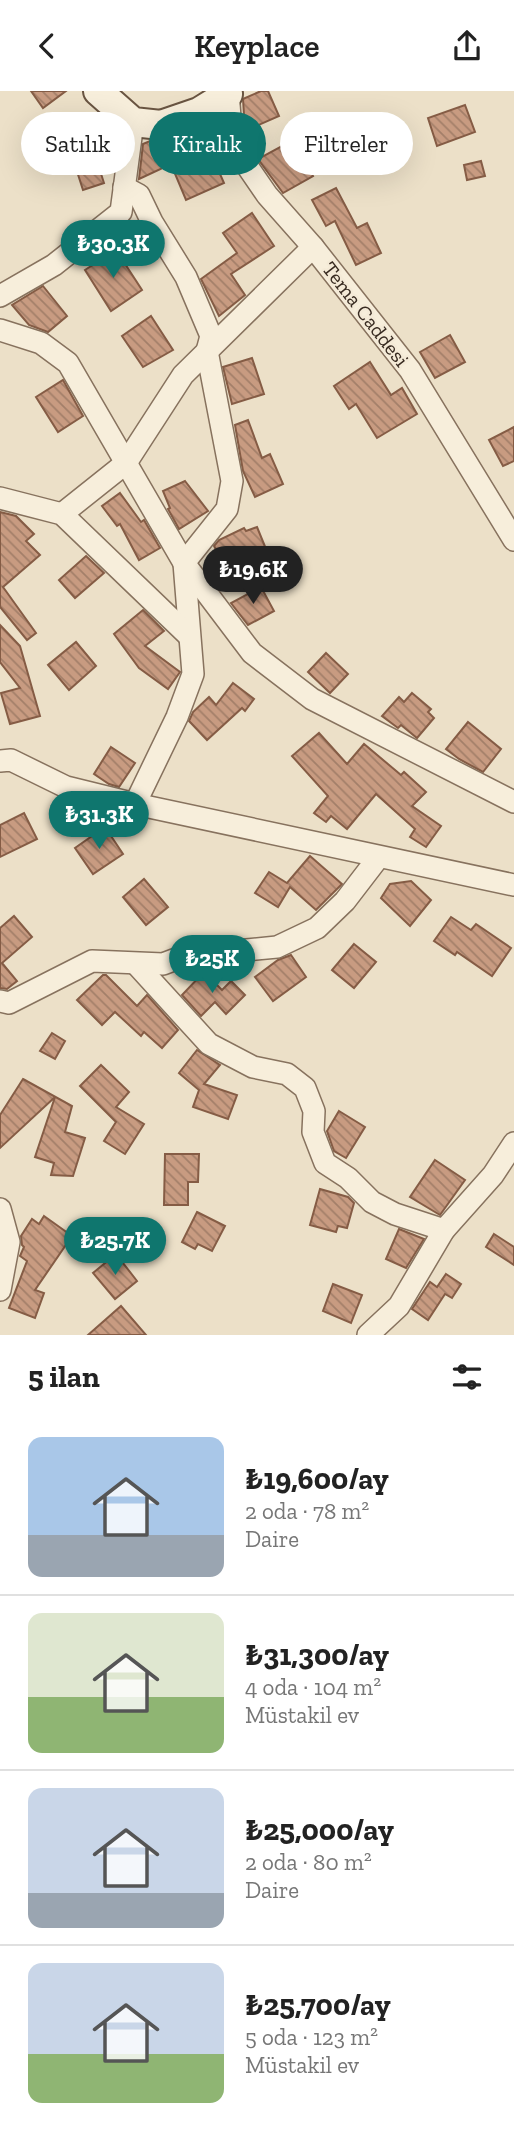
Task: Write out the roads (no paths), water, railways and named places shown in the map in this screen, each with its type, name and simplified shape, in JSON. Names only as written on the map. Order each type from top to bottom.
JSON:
[{"type":"street","points":[[98,91],[122,112]]},
{"type":"street","points":[[199,112],[229,92]]},
{"type":"street","name":"Tema Caddesi","points":[[229,92],[230,112]]},
{"type":"street","points":[[0,296],[54,265],[121,212],[126,175]]},
{"type":"street","name":"Tema Caddesi","points":[[253,175],[410,370],[514,540]]},
{"type":"street","points":[[124,187],[139,195],[152,222],[186,277],[211,336],[207,351],[232,481],[226,509],[184,563],[193,674],[177,717],[135,804]]},
{"type":"street","points":[[62,514],[126,463],[183,375],[313,247]]},
{"type":"street","points":[[0,330],[41,344],[68,363],[184,563],[252,653],[312,699],[514,802]]},
{"type":"street","points":[[0,498],[62,514],[189,636]]},
{"type":"street","points":[[0,761],[11,760],[66,787],[135,804],[514,885]]},
{"type":"street","points":[[0,1001],[9,1003],[92,961],[163,964],[184,956],[277,947],[317,928],[345,901],[378,858]]},
{"type":"street","points":[[136,964],[209,1044],[253,1067],[287,1074],[305,1088],[314,1111],[313,1132],[325,1163],[348,1178],[372,1202],[395,1214],[444,1230]]},
{"type":"street","points":[[368,1335],[399,1306],[444,1230],[493,1175],[514,1143]]},
{"type":"street","points":[[0,1209],[9,1242],[0,1290]]}]
